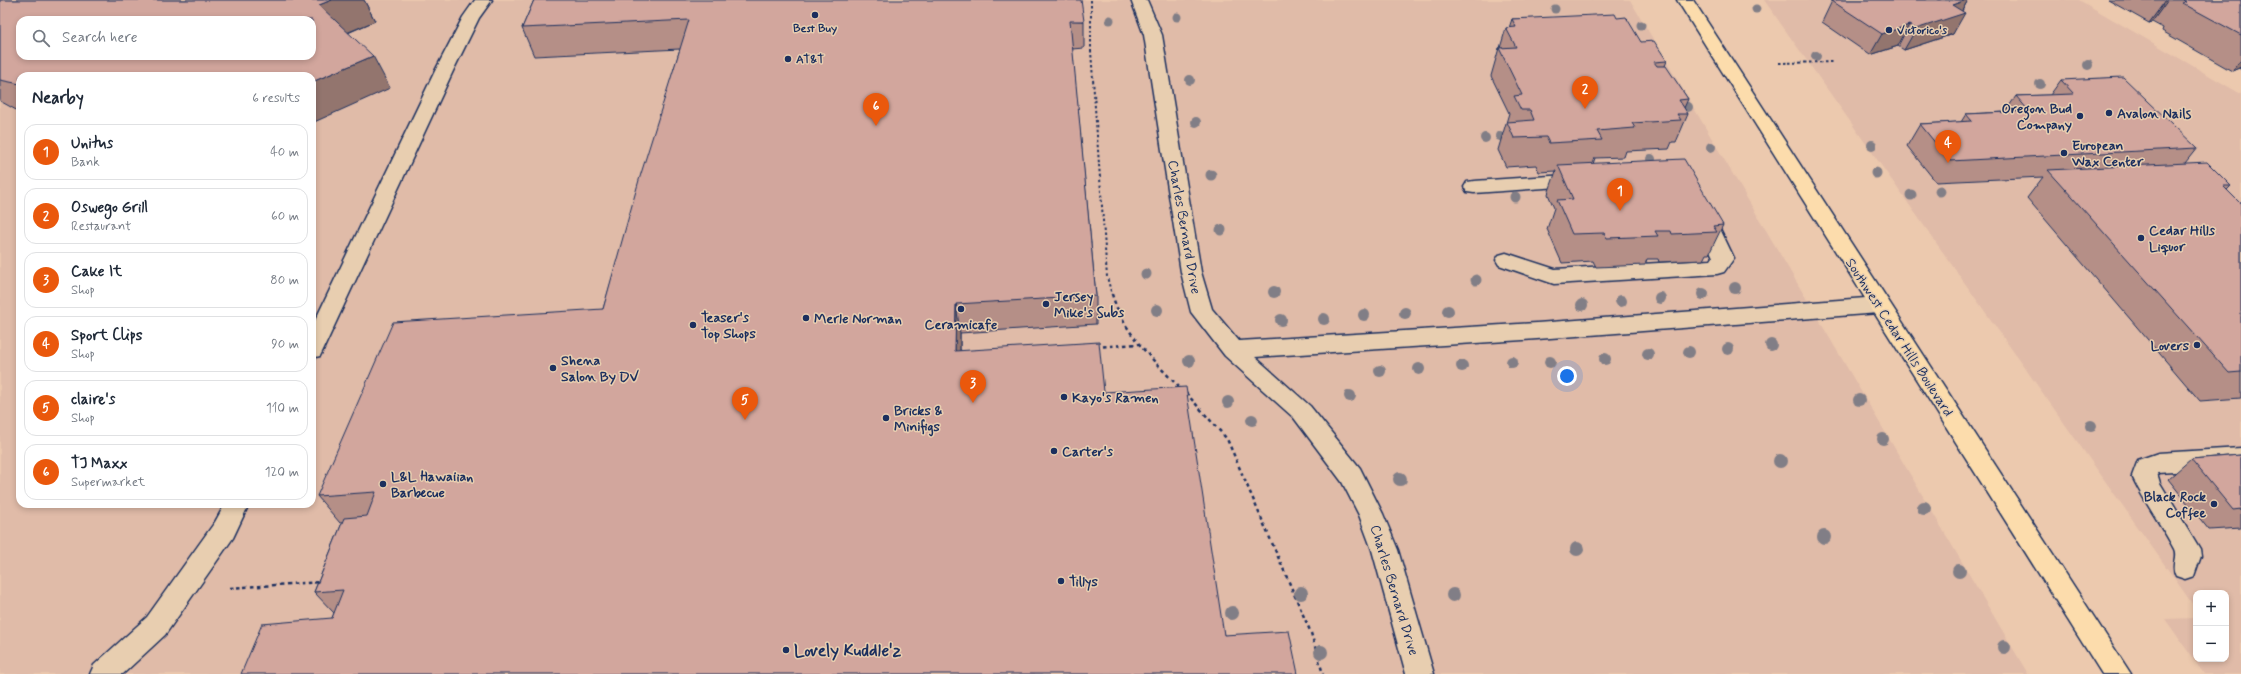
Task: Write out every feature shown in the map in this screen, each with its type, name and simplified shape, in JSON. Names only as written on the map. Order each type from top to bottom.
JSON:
[{"type":"main road","name":"Southwest Cedar Hills Boulevard","points":[[1685,0],[1879,305],[2117,674]]},
{"type":"lane","points":[[316,342],[471,17],[484,0]]},
{"type":"lane","name":"Charles Bernard Drive","points":[[1140,0],[1153,35],[1191,272],[1202,312],[1233,350],[1302,412],[1351,475],[1371,514],[1385,550],[1420,674]]},
{"type":"lane","points":[[1474,187],[1600,179]]},
{"type":"lane","points":[[1506,260],[1554,277],[1716,267],[1724,258],[1694,195]]},
{"type":"lane","points":[[1233,350],[1545,330],[1879,305]]},
{"type":"lane","points":[[2185,568],[2188,549],[2150,489],[2144,476],[2147,467],[2158,463],[2241,458]]},
{"type":"lane","points":[[104,674],[156,626],[224,530],[236,508]]},
{"type":"path","points":[[1091,0],[1091,51],[1107,277],[1116,308],[1143,350],[1196,404],[1227,439],[1311,633],[1323,674]]},
{"type":"path","points":[[1779,63],[1834,62]]},
{"type":"path","points":[[1093,347],[1140,344]]},
{"type":"path","points":[[182,591],[322,582]]},
{"type":"shaded area","points":[[0,0],[1630,0],[2028,674],[0,674]]},
{"type":"shaded area","points":[[1764,0],[2079,0],[2241,94],[2241,674],[2204,674],[2195,662],[2229,662],[2229,590],[2193,590],[2193,605]]},
{"type":"shaded area","points":[[2193,618],[2193,658],[2165,619]]},
{"type":"building","points":[[0,0],[332,0],[319,5],[373,56],[316,80],[316,72],[16,72],[16,83],[0,80]]},
{"type":"building","points":[[534,0],[1081,0],[1084,21],[1070,21],[1096,296],[956,304],[955,351],[1099,342],[1104,392],[1186,387],[1224,635],[1289,631],[1298,674],[241,674],[262,624],[332,618],[343,590],[314,592],[344,518],[367,516],[376,492],[317,496],[393,322],[603,309],[639,180],[689,20],[522,28]]},
{"type":"building","points":[[1966,0],[1952,5],[1965,13],[1916,29],[1909,25],[1882,34],[1832,1]]},
{"type":"building","points":[[2183,0],[2241,0],[2241,35],[2182,3],[2187,2]]},
{"type":"building","points":[[1615,14],[1617,18],[1626,17],[1641,42],[1654,41],[1667,61],[1654,62],[1657,66],[1666,66],[1688,99],[1679,100],[1688,114],[1677,114],[1681,120],[1632,123],[1635,128],[1597,131],[1602,140],[1549,143],[1546,137],[1514,138],[1507,122],[1534,120],[1530,110],[1521,110],[1514,96],[1522,95],[1499,48],[1516,47],[1506,28],[1516,27],[1512,19]]},
{"type":"building","points":[[2123,77],[2197,148],[1950,161],[1920,124],[1972,121],[1966,114],[2029,111],[2016,96],[2074,94],[2061,80]]},
{"type":"building","points":[[1684,159],[1723,225],[1713,226],[1717,232],[1672,234],[1671,231],[1655,231],[1658,236],[1607,238],[1604,233],[1572,234],[1557,200],[1573,199],[1558,165]]},
{"type":"building","points":[[2207,162],[2231,186],[2223,186],[2241,204],[2241,372],[2229,373],[2048,170]]},
{"type":"building","points":[[2241,455],[2241,509],[2233,510],[2191,459]]},
{"type":"place","name":"Best Buy","points":[[815,15]]},
{"type":"place","name":"Victorico's","points":[[1889,30]]},
{"type":"place","name":"AT&T","points":[[788,59]]},
{"type":"place","name":"Oswego Grill","points":[[1585,109]]},
{"type":"place","name":"Avalon Nails","points":[[2109,113]]},
{"type":"place","name":"Oregon Bud Company","points":[[2080,116]]},
{"type":"place","name":"TJ Maxx","points":[[876,126]]},
{"type":"place","name":"European Wax Center","points":[[2064,153]]},
{"type":"place","name":"Sport Clips","points":[[1948,163]]},
{"type":"place","name":"Unitus","points":[[1620,211]]},
{"type":"place","name":"Cedar Hills Liquor","points":[[2141,238]]},
{"type":"place","name":"Jersey Mike's Subs","points":[[1046,304]]},
{"type":"place","name":"Ceramicafe","points":[[961,309]]},
{"type":"place","name":"Merle Norman","points":[[806,318]]},
{"type":"place","name":"Teaser's Top Shops","points":[[693,325]]},
{"type":"place","name":"Lovers","points":[[2197,345]]},
{"type":"place","name":"Shena Salon By DV","points":[[553,368]]},
{"type":"place","name":"Kayo's Ramen","points":[[1064,397]]},
{"type":"place","name":"Cake It","points":[[973,403]]},
{"type":"place","name":"Bricks & Minifigs","points":[[886,418]]},
{"type":"place","name":"claire's","points":[[745,420]]},
{"type":"place","name":"Carter's","points":[[1054,451]]},
{"type":"place","name":"L&L Hawaiian Barbecue","points":[[383,484]]},
{"type":"place","name":"Black Rock Coffee","points":[[2214,504]]},
{"type":"place","name":"Tillys","points":[[1061,581]]},
{"type":"place","name":"Lovely Kuddle'z","points":[[786,650]]}]
